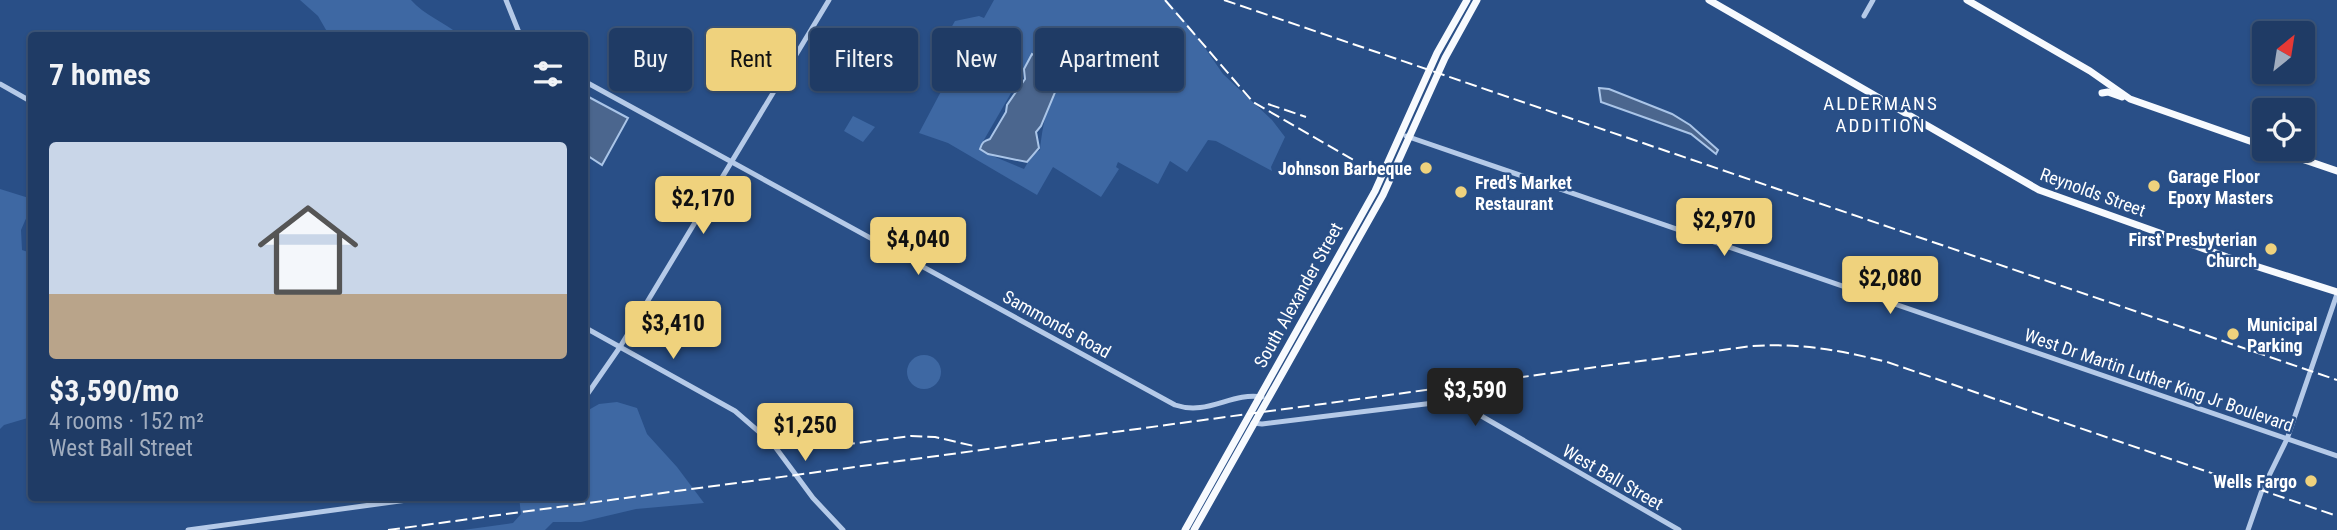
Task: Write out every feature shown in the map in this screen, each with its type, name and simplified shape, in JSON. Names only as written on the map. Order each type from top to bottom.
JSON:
[{"type":"main road","name":"South Alexander Street","points":[[1406,136],[1429,70],[1466,0]]},
{"type":"main road","name":"South Alexander Street","points":[[1195,530],[1203,505],[1406,136],[1477,0]]},
{"type":"main road","name":"Reynolds Street","points":[[1709,0],[2039,190],[2337,293]]},
{"type":"main road","points":[[1967,0],[2090,71],[2130,99]]},
{"type":"main road","points":[[2102,93],[2108,92],[2130,99],[2252,142]]},
{"type":"main road","points":[[2308,161],[2337,171]]},
{"type":"main road","name":"South Alexander Street","points":[[1185,530],[1254,423],[1263,397]]},
{"type":"street","points":[[506,0],[519,32]]},
{"type":"street","points":[[588,392],[620,347],[829,0]]},
{"type":"street","points":[[1864,16],[1874,0]]},
{"type":"street","name":"Sammonds Road","points":[[588,83],[1175,405],[1194,410],[1250,396],[1263,397]]},
{"type":"street","points":[[0,84],[28,100]]},
{"type":"street","name":"West Dr Martin Luther King Jr Boulevard","points":[[1406,136],[2337,456]]},
{"type":"street","points":[[2248,530],[2262,490],[2287,439],[2337,293]]},
{"type":"street","points":[[588,329],[713,398],[756,428],[773,444],[813,498],[843,530]]},
{"type":"street","name":"West Ball Street","points":[[1254,423],[1271,424],[1450,401],[1464,406],[1679,530]]},
{"type":"street","points":[[188,530],[400,501]]},
{"type":"shaded area","points":[[300,0],[411,0],[455,32],[327,32],[318,16]]},
{"type":"shaded area","points":[[994,0],[1167,0],[1194,32],[1223,74],[1272,120],[1285,137],[1271,167],[1272,171],[1216,141],[1208,140],[1187,172],[1170,161],[1158,184],[1118,162],[1116,167],[1119,169],[1101,197],[1053,167],[1037,195],[948,143],[919,133],[941,91],[1012,91],[981,145],[988,154],[1024,169],[1032,155],[1040,150],[1044,122],[1054,91],[1184,91],[1184,28],[1035,28],[1035,52],[1021,76],[1021,28],[951,28],[955,21],[979,16],[984,18]]},
{"type":"shaded area","points":[[1032,54],[1035,56],[1035,91],[1056,91],[1036,132],[1039,148],[1027,162],[988,154],[980,149],[985,141],[990,139],[1017,91],[1021,91],[1025,79],[1024,69]]},
{"type":"shaded area","points":[[1599,88],[1609,89],[1672,114],[1690,125],[1718,150],[1716,154],[1691,134],[1601,102]]},
{"type":"shaded area","points":[[588,97],[628,118],[602,165],[588,156]]},
{"type":"shaded area","points":[[853,116],[875,127],[863,142],[844,131]]},
{"type":"shaded area","points":[[0,189],[28,198],[28,214],[21,230],[22,250],[28,252],[28,418],[4,425],[0,429]]},
{"type":"shaded area","points":[[924,355],[936,360],[941,372],[936,384],[924,389],[912,384],[907,372],[912,360]]},
{"type":"shaded area","points":[[617,402],[637,408],[647,434],[677,467],[704,503],[636,509],[581,522],[553,522],[545,530],[463,530],[513,523],[521,514],[519,501],[588,501],[588,410],[599,404]]},
{"type":"railway","points":[[1165,0],[1253,102],[1357,162]]},
{"type":"railway","points":[[1224,0],[2337,380]]},
{"type":"railway","points":[[1268,104],[1306,117]]},
{"type":"railway","points":[[388,530],[1770,345],[1820,348],[1887,362],[2337,516]]},
{"type":"railway","points":[[826,447],[911,436],[935,437],[974,446]]},
{"type":"place","name":"Johnson Barbeque","points":[[1426,168]]},
{"type":"place","name":"Garage Floor Epoxy Masters","points":[[2154,186]]},
{"type":"place","name":"Fred's Market Restaurant","points":[[1461,192]]},
{"type":"place","name":"First Presbyterian Church","points":[[2271,249]]},
{"type":"place","name":"Municipal Parking","points":[[2233,334]]},
{"type":"place","name":"Wells Fargo","points":[[2311,481]]},
{"type":"district","name":"ALDERMANS ADDITION","points":[[1881,114]]}]
